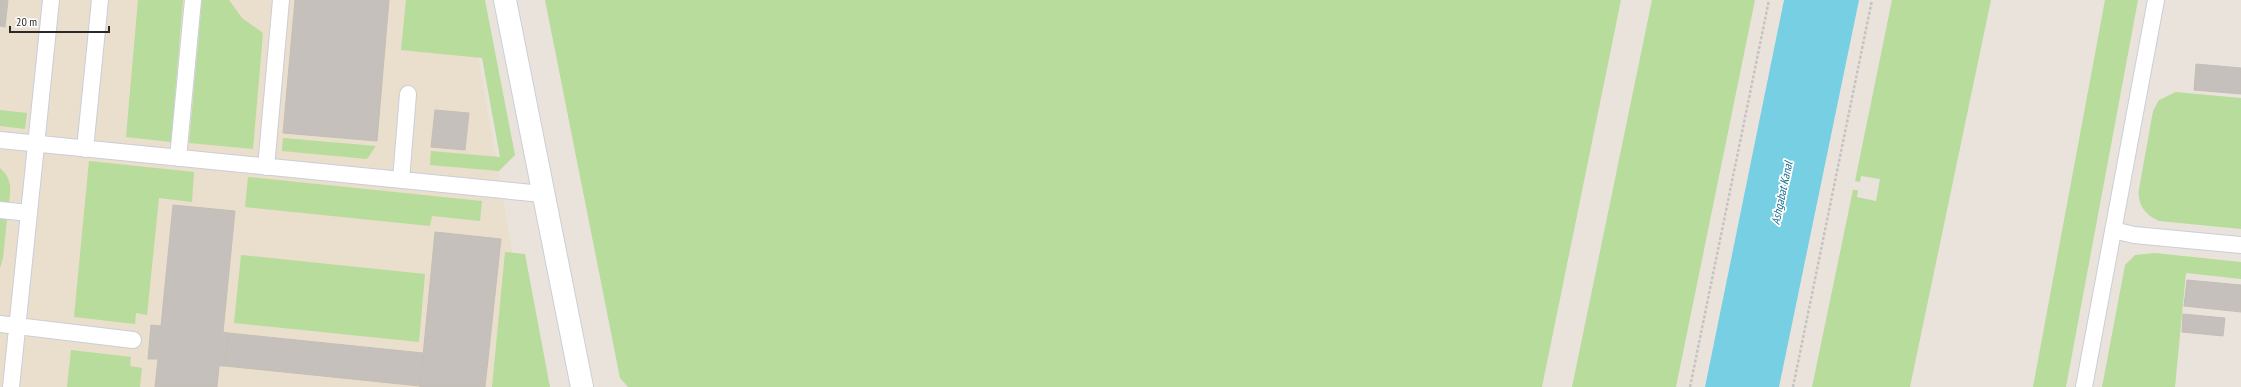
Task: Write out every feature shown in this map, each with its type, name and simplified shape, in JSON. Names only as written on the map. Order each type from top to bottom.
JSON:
[{"type":"street","points":[[505,0],[542,194],[582,387]]},
{"type":"lane","points":[[11,387],[51,0]]},
{"type":"lane","points":[[85,149],[100,0]]},
{"type":"lane","points":[[178,158],[193,0]]},
{"type":"lane","points":[[266,167],[281,0]]},
{"type":"lane","points":[[2084,387],[2156,0]]},
{"type":"lane","points":[[401,180],[408,94]]},
{"type":"lane","points":[[0,140],[542,194]]},
{"type":"lane","points":[[0,210],[29,214]]},
{"type":"lane","points":[[2113,230],[2134,235],[2241,245]]},
{"type":"lane","points":[[0,324],[133,340]]},
{"type":"path","points":[[1690,387],[1769,0]]},
{"type":"path","points":[[1793,387],[1872,0]]},
{"type":"shaded area","points":[[0,0],[468,0],[536,387],[0,387]]},
{"type":"green space","points":[[138,0],[183,0],[171,142],[126,137]]},
{"type":"green space","points":[[202,0],[229,0],[242,18],[263,33],[253,149],[189,143]]},
{"type":"green space","points":[[406,0],[485,0],[515,155],[499,171],[430,165],[431,151],[500,157],[482,58],[401,50]]},
{"type":"green space","points":[[545,0],[1621,0],[1542,387],[628,387],[620,378]]},
{"type":"green space","points":[[1652,0],[1755,0],[1676,387],[1572,387]]},
{"type":"green space","points":[[1892,0],[1991,0],[1910,387],[1812,387],[1853,190],[1858,190],[1857,197],[1876,201],[1880,179],[1861,176],[1860,182],[1855,181]]},
{"type":"green space","points":[[2105,0],[2138,0],[2066,387],[2033,387]]},
{"type":"green space","points":[[2176,92],[2241,98],[2241,229],[2159,221],[2150,216],[2141,204],[2139,199],[2139,189],[2153,111],[2159,100]]},
{"type":"green space","points":[[0,110],[27,113],[25,129],[0,126]]},
{"type":"green space","points":[[283,138],[376,146],[367,159],[282,151]]},
{"type":"green space","points":[[89,161],[194,172],[192,202],[159,198],[147,315],[136,313],[135,324],[74,317]]},
{"type":"green space","points":[[0,168],[9,180],[9,203],[0,202]]},
{"type":"green space","points":[[248,177],[482,201],[480,221],[432,216],[430,226],[245,207]]},
{"type":"green space","points":[[0,219],[7,219],[3,258],[0,268]]},
{"type":"green space","points":[[505,252],[525,254],[550,387],[492,387]]},
{"type":"green space","points":[[2155,253],[2241,262],[2241,279],[2186,273],[2175,387],[2102,387],[2125,265],[2135,255]]},
{"type":"green space","points":[[241,255],[425,274],[419,342],[234,323]]},
{"type":"green space","points":[[71,350],[131,357],[130,366],[142,368],[140,387],[67,387]]},
{"type":"water","name":"Ashgabat Kanal","points":[[1784,0],[1859,0],[1779,387],[1705,387]]},
{"type":"building","points":[[0,0],[8,0],[5,27],[0,26]]},
{"type":"building","points":[[295,0],[389,0],[377,141],[283,133]]},
{"type":"building","points":[[2196,64],[2241,68],[2241,94],[2194,90]]},
{"type":"building","points":[[435,110],[469,113],[465,150],[431,147]]},
{"type":"building","points":[[173,205],[235,211],[223,332],[228,333],[225,366],[219,366],[217,387],[155,387],[158,359],[148,359],[151,325],[161,326]]},
{"type":"building","points":[[435,232],[501,239],[485,387],[420,387]]},
{"type":"building","points":[[2187,280],[2241,285],[2241,312],[2184,306]]},
{"type":"building","points":[[2183,314],[2225,318],[2223,336],[2182,332]]},
{"type":"building","points":[[228,333],[423,353],[420,386],[225,366]]}]
